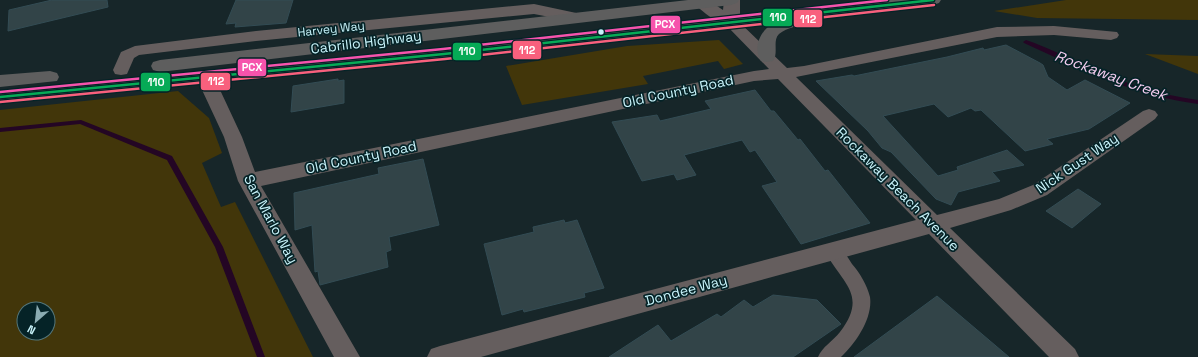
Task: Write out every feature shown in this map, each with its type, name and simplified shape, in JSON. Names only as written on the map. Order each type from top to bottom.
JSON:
[{"type":"highway","name":"Cabrillo Highway","points":[[0,81],[121,70],[576,17],[700,1],[732,0]]},
{"type":"highway","name":"Cabrillo Highway","points":[[0,97],[444,54],[933,0]]},
{"type":"highway","points":[[766,58],[766,44],[768,35],[771,32],[788,23],[819,12]]},
{"type":"street","points":[[731,22],[732,0]]},
{"type":"street","points":[[700,1],[731,22]]},
{"type":"street","name":"Rockaway Beach Avenue","points":[[731,22],[1066,357]]},
{"type":"street","name":"Old County Road","points":[[248,181],[754,76],[804,71],[996,32],[1024,30],[1067,30],[1111,35]]},
{"type":"street","name":"San Marlo Way","points":[[205,76],[233,137],[248,181],[347,357]]},
{"type":"street","name":"Nick Gust Way","points":[[933,224],[1004,204],[1040,190],[1149,115]]},
{"type":"street","name":"Dondee Way","points":[[440,357],[933,224]]},
{"type":"street","points":[[827,357],[836,351],[855,324],[861,311],[862,296],[856,282],[833,251]]},
{"type":"shaded area","points":[[1066,0],[1198,0],[1198,20],[1037,18],[994,11]]},
{"type":"shaded area","points":[[719,40],[743,64],[724,69],[718,61],[643,76],[648,84],[522,105],[506,66],[627,46]]},
{"type":"shaded area","points":[[1145,54],[1198,56],[1198,74]]},
{"type":"shaded area","points":[[178,91],[209,118],[222,153],[202,163],[221,207],[235,202],[313,357],[0,357],[0,110]]},
{"type":"building","points":[[52,0],[107,0],[108,7],[8,31],[9,10]]},
{"type":"building","points":[[236,0],[293,0],[286,23],[235,27],[236,23],[226,24]]},
{"type":"building","points":[[1006,45],[1043,65],[1048,77],[1067,90],[1085,80],[1130,103],[1089,129],[1047,139],[1053,144],[1025,151],[981,110],[975,111],[971,108],[948,117],[934,104],[883,116],[938,176],[958,170],[957,167],[1007,150],[1024,165],[992,172],[1000,181],[958,192],[951,205],[936,199],[891,152],[882,148],[868,131],[816,81],[852,75],[854,76],[983,48],[984,50]]},
{"type":"building","points":[[338,79],[338,81],[344,80],[344,103],[291,112],[293,86]]},
{"type":"building","points":[[755,90],[771,111],[774,111],[798,140],[800,139],[825,171],[828,170],[870,223],[801,244],[762,186],[777,182],[755,150],[750,152],[742,140],[684,155],[696,175],[677,180],[674,174],[642,181],[612,122],[657,115],[660,121],[711,109],[705,101]]},
{"type":"building","points":[[423,159],[439,225],[389,237],[391,250],[386,252],[388,267],[320,285],[318,271],[315,272],[312,225],[295,230],[294,193],[379,174],[378,168]]},
{"type":"building","points":[[1078,189],[1101,204],[1072,228],[1046,211]]},
{"type":"building","points":[[564,220],[565,223],[577,220],[604,288],[584,293],[585,297],[524,312],[523,309],[502,315],[484,244],[534,232],[533,227]]},
{"type":"building","points":[[773,295],[817,300],[841,324],[793,357],[609,357],[658,325],[671,341],[717,314],[721,317],[744,300],[753,307]]},
{"type":"building","points":[[937,296],[1009,357],[854,357]]},
{"type":"waterway","name":"Rockaway Creek","points":[[1026,42],[1110,79],[1132,87],[1154,94],[1198,102]]},
{"type":"waterway","points":[[0,130],[81,122],[170,158],[219,247],[261,357]]},
{"type":"transit line","name":"PCX","points":[[0,92],[443,49],[887,0]]},
{"type":"transit line","name":"110","points":[[0,97],[444,54],[933,0]]},
{"type":"transit line","name":"112","points":[[0,102],[445,59],[934,5]]}]
